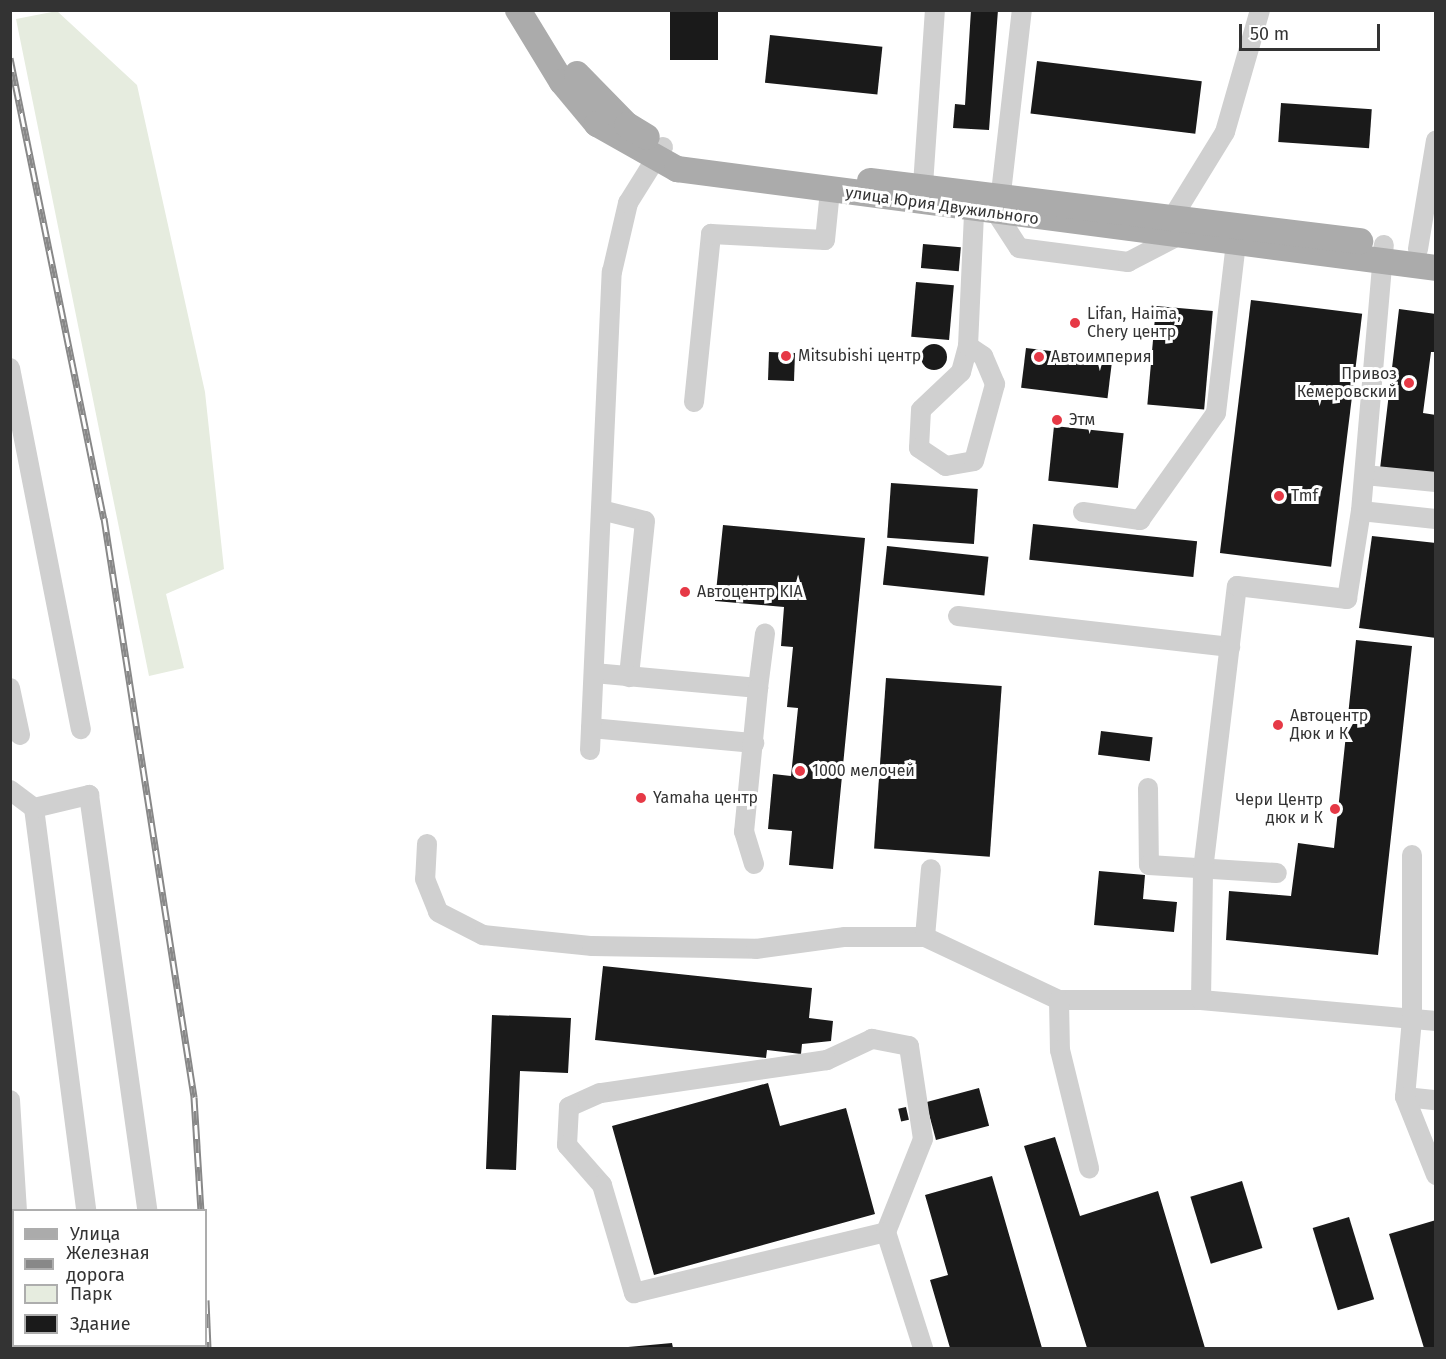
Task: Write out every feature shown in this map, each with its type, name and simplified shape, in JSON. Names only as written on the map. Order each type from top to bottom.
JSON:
[{"type":"main road","name":"улица Юрия Двужильного","points":[[518,10],[562,82],[597,124],[715,176],[830,191],[986,203],[1176,226],[1383,253],[1436,268]]},
{"type":"main road","name":"улица Юрия Двужильного","points":[[536,10],[587,88],[659,153],[766,171],[923,185],[986,203]]},
{"type":"main road","name":"улица Юрия Двужильного","points":[[1176,226],[1236,243],[1383,253],[1427,250]]},
{"type":"street","points":[[923,185],[935,10]]},
{"type":"street","points":[[968,346],[983,356],[995,384],[974,461],[946,466],[919,448],[921,410],[961,372],[968,346],[986,203],[1022,10]]},
{"type":"street","points":[[1176,226],[1225,132],[1260,10]]},
{"type":"street","points":[[1427,250],[1436,140]]},
{"type":"street","points":[[590,750],[612,272],[628,203],[659,153]]},
{"type":"street","points":[[694,402],[711,234],[825,240],[830,191]]},
{"type":"street","points":[[1083,512],[1140,520],[1216,413],[1236,243]]},
{"type":"street","points":[[1201,1000],[1203,870],[1237,586],[1347,599],[1365,475],[1383,253]]},
{"type":"street","points":[[10,368],[81,729]]},
{"type":"street","points":[[1365,475],[1436,482]]},
{"type":"street","points":[[601,510],[645,521],[629,677]]},
{"type":"street","points":[[1361,511],[1436,519]]},
{"type":"street","points":[[958,616],[1230,647]]},
{"type":"street","points":[[754,864],[744,832],[765,633]]},
{"type":"street","points":[[594,673],[758,688]]},
{"type":"street","points":[[10,688],[20,735]]},
{"type":"street","points":[[591,728],[754,743]]},
{"type":"street","points":[[1149,788],[1149,865],[1277,873]]},
{"type":"street","points":[[10,790],[34,808],[86,1209]]},
{"type":"street","points":[[34,808],[89,795],[147,1209]]},
{"type":"street","points":[[427,844],[425,879],[438,912],[483,935],[592,946],[756,949],[845,936],[925,937],[1059,1000],[1201,1000],[1436,1022]]},
{"type":"street","points":[[1412,855],[1412,1019],[1405,1097],[1436,1175]]},
{"type":"street","points":[[925,937],[931,868]]},
{"type":"street","points":[[1059,1000],[1060,1050],[1089,1168]]},
{"type":"street","points":[[886,1232],[634,1293],[602,1185],[567,1145],[569,1107],[600,1093],[827,1059],[872,1039],[909,1046],[923,1139],[886,1232],[923,1348]]},
{"type":"street","points":[[1405,1097],[1436,1100]]},
{"type":"street","points":[[10,1101],[17,1209]]},
{"type":"green space","points":[[57,11],[137,85],[205,392],[224,569],[166,594],[184,668],[149,676],[16,19]]},
{"type":"building","points":[[670,10],[718,10],[718,60],[670,60]]},
{"type":"building","points":[[971,10],[998,10],[989,130],[953,128],[955,104],[965,105]]},
{"type":"building","points":[[770,35],[882,47],[877,95],[765,83]]},
{"type":"building","points":[[1037,61],[1202,81],[1195,134],[1031,114]]},
{"type":"building","points":[[1281,103],[1372,109],[1369,148],[1278,142]]},
{"type":"building","points":[[923,244],[961,247],[959,271],[921,268]]},
{"type":"building","points":[[916,282],[954,285],[949,340],[911,337]]},
{"type":"building","points":[[1251,300],[1362,314],[1331,567],[1220,553]]},
{"type":"building","points":[[1156,306],[1213,311],[1204,410],[1147,405]]},
{"type":"building","name":"Привоз Кемеровский","points":[[1399,309],[1436,314],[1436,352],[1431,352],[1423,413],[1436,415],[1436,476],[1380,469]]},
{"type":"building","points":[[934,344],[943,348],[947,357],[943,366],[934,370],[925,366],[921,357],[925,348]]},
{"type":"building","points":[[1026,348],[1112,359],[1107,398],[1021,388]]},
{"type":"building","points":[[769,352],[795,353],[794,381],[768,380]]},
{"type":"building","points":[[1054,426],[1124,433],[1118,488],[1048,481]]},
{"type":"building","points":[[891,483],[978,489],[974,544],[887,538]]},
{"type":"building","points":[[1033,524],[1197,541],[1193,577],[1029,560]]},
{"type":"building","points":[[723,525],[865,538],[833,869],[789,865],[792,831],[768,829],[773,774],[791,776],[798,708],[787,707],[793,647],[781,646],[784,607],[715,601]]},
{"type":"building","points":[[1372,536],[1436,543],[1436,638],[1359,628]]},
{"type":"building","points":[[887,546],[988,557],[984,595],[883,585]]},
{"type":"building","points":[[1356,640],[1412,646],[1378,955],[1226,940],[1229,891],[1291,896],[1298,843],[1334,848]]},
{"type":"building","points":[[886,678],[1002,686],[990,857],[874,849]]},
{"type":"building","points":[[1101,731],[1153,737],[1150,761],[1098,755]]},
{"type":"building","points":[[1099,871],[1145,875],[1143,899],[1177,902],[1174,932],[1094,925]]},
{"type":"building","points":[[603,966],[812,988],[809,1018],[833,1021],[831,1041],[802,1044],[801,1054],[767,1050],[766,1058],[595,1040]]},
{"type":"building","points":[[492,1015],[571,1018],[568,1073],[520,1071],[516,1170],[486,1169]]},
{"type":"building","points":[[768,1083],[780,1126],[846,1108],[875,1214],[654,1275],[612,1126]]},
{"type":"building","points":[[979,1088],[989,1126],[936,1140],[926,1102]]},
{"type":"building","points":[[906,1107],[909,1120],[901,1121],[898,1109]]},
{"type":"building","points":[[1055,1137],[1080,1216],[1158,1191],[1205,1348],[1087,1348],[1024,1146]]},
{"type":"building","points":[[992,1176],[1042,1348],[950,1348],[930,1280],[948,1275],[925,1195]]},
{"type":"building","points":[[1242,1181],[1262,1248],[1211,1264],[1190,1197]]},
{"type":"building","points":[[1349,1217],[1374,1299],[1338,1310],[1313,1228]]},
{"type":"building","points":[[1436,1220],[1436,1348],[1424,1348],[1389,1234]]},
{"type":"building","points":[[672,1343],[673,1348],[628,1348],[628,1347]]},
{"type":"railway","points":[[10,58],[104,518],[194,1097],[201,1209]]},
{"type":"railway","points":[[207,1324],[208,1348]]},
{"type":"place","name":"Lifan, Haima, Chery центр","points":[[1075,323]]},
{"type":"place","name":"Mitsubishi центр","points":[[786,356]]},
{"type":"place","name":"Автоимперия","points":[[1039,357]]},
{"type":"place","name":"Привоз Кемеровский","points":[[1409,383]]},
{"type":"place","name":"Этм","points":[[1057,420]]},
{"type":"place","name":"Tmf","points":[[1279,496]]},
{"type":"place","name":"Автоцентр KIA","points":[[685,592]]},
{"type":"place","name":"Автоцентр Дюк и К","points":[[1278,725]]},
{"type":"place","name":"1000 мелочей","points":[[800,771]]},
{"type":"place","name":"Yamaha центр","points":[[641,798]]},
{"type":"place","name":"Чери Центр дюк и К","points":[[1335,809]]}]
